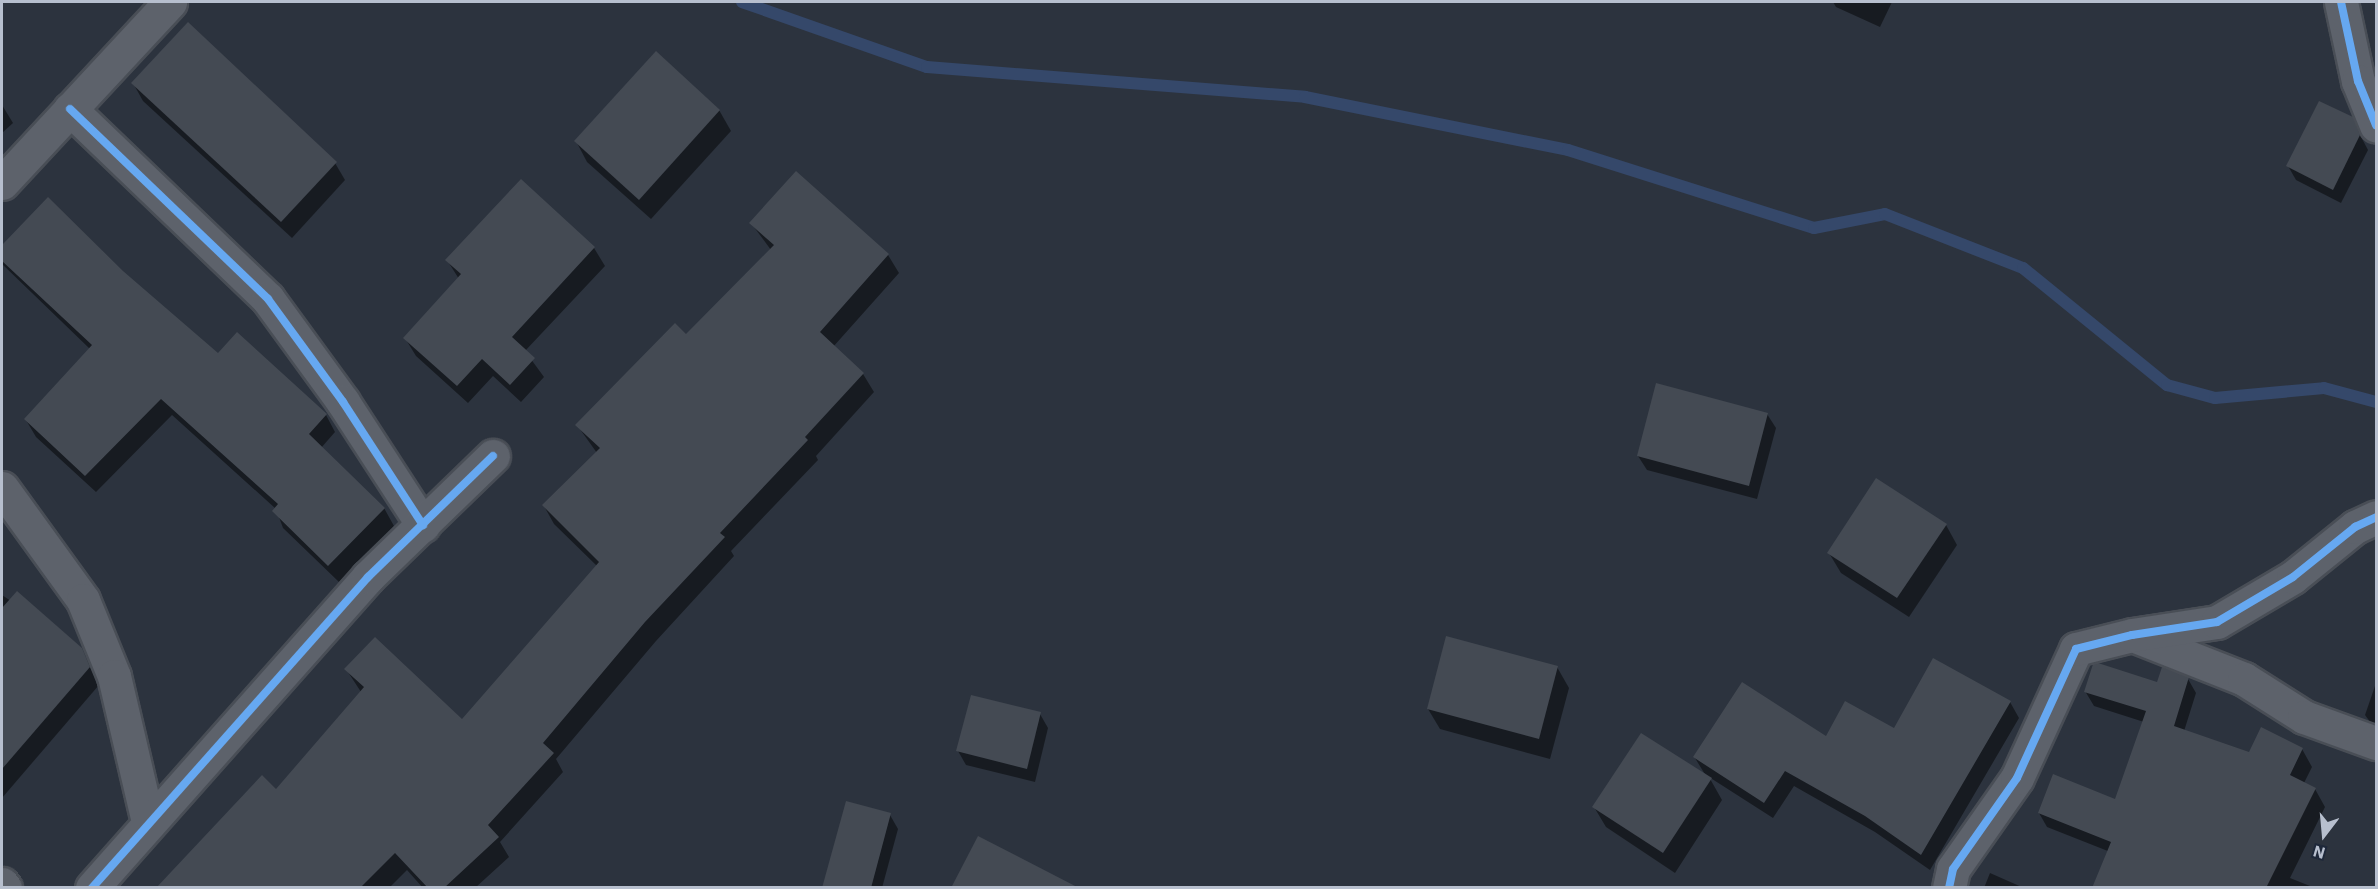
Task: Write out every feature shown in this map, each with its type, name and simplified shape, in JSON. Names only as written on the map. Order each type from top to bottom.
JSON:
[{"type":"street","points":[[2,183],[170,2]]},
{"type":"street","points":[[2341,2],[2358,81],[2376,125]]},
{"type":"street","points":[[70,109],[268,299],[343,402],[423,525]]},
{"type":"street","points":[[92,888],[148,822],[368,577],[493,456]]},
{"type":"street","points":[[2,488],[83,600],[114,676],[148,822]]},
{"type":"street","points":[[1949,888],[1953,868],[2017,778],[2076,649],[2132,634],[2217,622],[2293,577],[2355,527],[2376,517]]},
{"type":"street","points":[[2132,634],[2244,679],[2304,717],[2376,742]]},
{"type":"street","points":[[2,884],[5,888]]},
{"type":"building","points":[[188,22],[337,162],[281,222],[131,83]]},
{"type":"building","points":[[656,51],[720,110],[639,200],[574,141]]},
{"type":"building","points":[[2319,101],[2353,117],[2360,135],[2333,190],[2286,166]]},
{"type":"building","points":[[796,171],[889,254],[820,332],[864,373],[805,437],[808,440],[720,533],[725,537],[645,622],[543,743],[554,753],[488,825],[499,837],[444,888],[428,888],[395,853],[360,888],[156,888],[262,775],[276,789],[364,687],[344,669],[375,637],[462,719],[599,562],[542,505],[600,448],[575,425],[675,323],[686,334],[774,245],[749,223]]},
{"type":"building","points":[[521,179],[595,247],[512,337],[535,358],[510,385],[482,359],[457,386],[403,338],[461,274],[445,260]]},
{"type":"building","points":[[48,197],[123,271],[218,353],[237,332],[327,414],[309,434],[385,508],[328,566],[272,511],[278,504],[161,399],[85,476],[24,419],[92,345],[2,261],[2,245]]},
{"type":"building","points":[[1656,383],[1768,413],[1749,486],[1637,456]]},
{"type":"building","points":[[1876,478],[1947,524],[1897,598],[1827,553]]},
{"type":"building","points":[[17,591],[82,648],[90,667],[2,769],[2,608]]},
{"type":"building","points":[[1446,636],[1558,666],[1539,739],[1427,709]]},
{"type":"building","points":[[1933,658],[2011,701],[1921,855],[1865,816],[1785,771],[1764,803],[1693,757],[1742,682],[1826,736],[1845,701],[1894,728]]},
{"type":"building","points":[[2098,663],[2157,682],[2162,667],[2189,677],[2174,726],[2249,752],[2261,727],[2303,748],[2290,775],[2316,788],[2266,888],[2092,888],[2111,842],[2038,813],[2053,774],[2115,799],[2146,711],[2084,692],[2093,664]]},
{"type":"building","points":[[971,695],[1041,712],[1027,769],[956,751]]},
{"type":"building","points":[[1641,733],[1712,778],[1663,853],[1592,807]]},
{"type":"building","points":[[846,801],[891,813],[871,888],[822,888]]},
{"type":"building","points":[[978,836],[1079,888],[951,888]]},
{"type":"waterway","points":[[742,2],[927,67],[1305,97],[1568,150],[1814,228],[1885,214],[2023,268],[2167,385],[2215,398],[2324,388],[2376,402]]},
{"type":"cycle path","points":[[2341,2],[2358,81],[2376,125]]},
{"type":"cycle path","points":[[70,109],[268,299],[343,402],[423,525]]},
{"type":"cycle path","points":[[92,888],[368,577],[493,456]]},
{"type":"cycle path","points":[[1949,888],[1953,869],[2017,778],[2076,649],[2132,635],[2217,622],[2293,577],[2355,527],[2376,517]]}]
